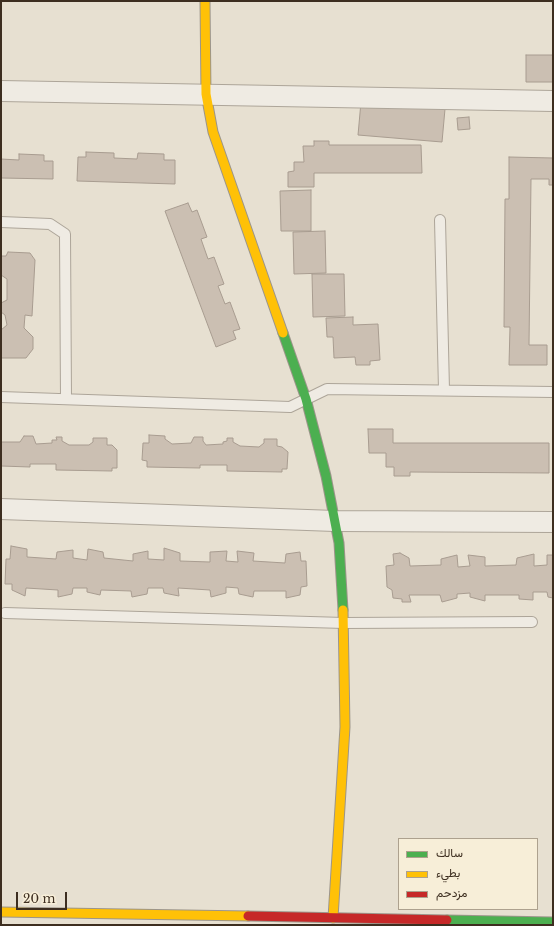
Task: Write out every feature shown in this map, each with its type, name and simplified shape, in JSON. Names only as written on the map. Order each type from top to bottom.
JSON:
[{"type":"street","points":[[205,1],[206,94],[213,132],[306,399],[326,476],[339,543],[344,623],[345,727],[339,805],[334,918]]},
{"type":"street","points":[[1,91],[553,101]]},
{"type":"street","points":[[1,509],[335,521],[553,522]]},
{"type":"street","points":[[1,912],[553,922]]},
{"type":"lane","points":[[440,220],[444,390]]},
{"type":"lane","points":[[1,222],[50,224],[65,234],[66,399]]},
{"type":"lane","points":[[1,397],[290,407],[327,389],[553,392]]},
{"type":"lane","points":[[5,613],[344,623],[532,622]]},
{"type":"building","points":[[526,55],[553,55],[553,82],[526,82]]},
{"type":"building","points":[[361,102],[445,109],[442,142],[358,135]]},
{"type":"building","points":[[469,117],[470,129],[458,130],[457,118]]},
{"type":"building","points":[[314,141],[329,141],[329,145],[421,145],[422,173],[314,173],[314,187],[288,187],[288,172],[294,171],[294,162],[304,162],[303,146],[314,146]]},
{"type":"building","points":[[86,152],[114,153],[114,158],[137,159],[138,153],[164,154],[164,160],[175,160],[175,184],[77,181],[78,157],[86,157]]},
{"type":"building","points":[[19,154],[44,155],[44,161],[53,161],[53,179],[1,178],[1,159],[19,160]]},
{"type":"building","points":[[509,157],[553,158],[553,185],[549,185],[549,179],[531,179],[529,345],[547,345],[547,365],[509,365],[510,327],[504,327],[505,199],[509,199]]},
{"type":"building","points":[[311,190],[311,231],[281,231],[280,191]]},
{"type":"building","points":[[188,203],[192,212],[197,210],[207,237],[201,239],[208,259],[214,257],[224,284],[218,286],[225,304],[230,302],[240,329],[233,331],[236,339],[216,347],[165,211]]},
{"type":"building","points":[[325,231],[326,273],[294,274],[293,232]]},
{"type":"building","points":[[8,252],[30,253],[35,260],[32,316],[25,315],[24,328],[33,337],[33,349],[26,358],[1,358],[1,330],[7,325],[5,315],[1,312],[1,303],[7,300],[7,279],[1,275],[1,256],[6,256]]},
{"type":"building","points":[[312,274],[344,274],[345,316],[313,317]]},
{"type":"building","points":[[353,317],[353,325],[378,324],[380,360],[370,361],[370,365],[356,365],[355,357],[334,358],[333,337],[327,337],[326,318]]},
{"type":"building","points":[[368,429],[393,429],[393,443],[549,443],[549,473],[410,472],[410,476],[394,476],[394,467],[386,467],[386,453],[369,453]]},
{"type":"building","points":[[149,435],[165,436],[165,439],[172,444],[191,443],[194,437],[203,437],[203,441],[206,445],[223,444],[223,442],[227,441],[227,438],[233,438],[233,442],[240,446],[259,447],[264,443],[264,439],[277,439],[277,446],[282,447],[288,452],[287,469],[282,469],[282,472],[227,471],[227,465],[200,465],[200,468],[147,467],[147,461],[142,460],[143,443],[149,443]]},
{"type":"building","points":[[24,436],[33,436],[36,444],[52,443],[52,440],[57,440],[56,437],[62,437],[62,441],[69,445],[89,445],[93,442],[93,438],[107,438],[107,445],[112,445],[117,450],[117,468],[112,468],[112,471],[56,470],[56,464],[30,464],[30,467],[1,466],[1,442],[20,442]]},
{"type":"building","points":[[11,546],[27,549],[27,557],[56,559],[57,552],[73,550],[73,558],[87,560],[88,549],[103,552],[104,558],[133,561],[133,554],[148,551],[148,559],[164,560],[164,548],[180,553],[180,561],[210,562],[210,552],[227,551],[226,561],[238,562],[237,551],[254,553],[253,561],[285,563],[286,554],[300,552],[301,561],[306,561],[307,586],[301,587],[300,595],[286,598],[286,591],[254,591],[253,597],[239,594],[238,588],[226,587],[226,593],[211,597],[210,590],[178,588],[179,596],[164,593],[163,588],[148,588],[147,594],[132,597],[131,591],[101,590],[100,595],[87,592],[87,588],[73,588],[72,594],[58,597],[58,590],[26,588],[25,596],[12,590],[12,584],[5,584],[6,559],[10,559]]},
{"type":"building","points":[[400,553],[409,558],[410,566],[441,565],[441,559],[457,555],[458,567],[470,566],[468,555],[485,557],[485,566],[516,565],[517,558],[534,554],[534,566],[547,565],[547,555],[553,555],[553,598],[548,597],[547,592],[533,592],[533,600],[519,599],[519,595],[485,595],[485,601],[470,597],[470,593],[457,594],[457,598],[442,602],[440,595],[409,595],[411,602],[402,602],[402,599],[393,598],[392,590],[387,587],[386,566],[394,565],[393,554]]},
{"type":"traffic: fast","points":[[283,333],[306,399],[326,476],[339,543],[343,610]]},
{"type":"traffic: fast","points":[[447,920],[553,922]]},
{"type":"traffic: slow","points":[[205,1],[206,94],[213,132],[283,333]]},
{"type":"traffic: slow","points":[[333,918],[345,727],[343,610]]},
{"type":"traffic: slow","points":[[1,912],[248,916]]},
{"type":"traffic: jam","points":[[248,916],[447,920]]}]
